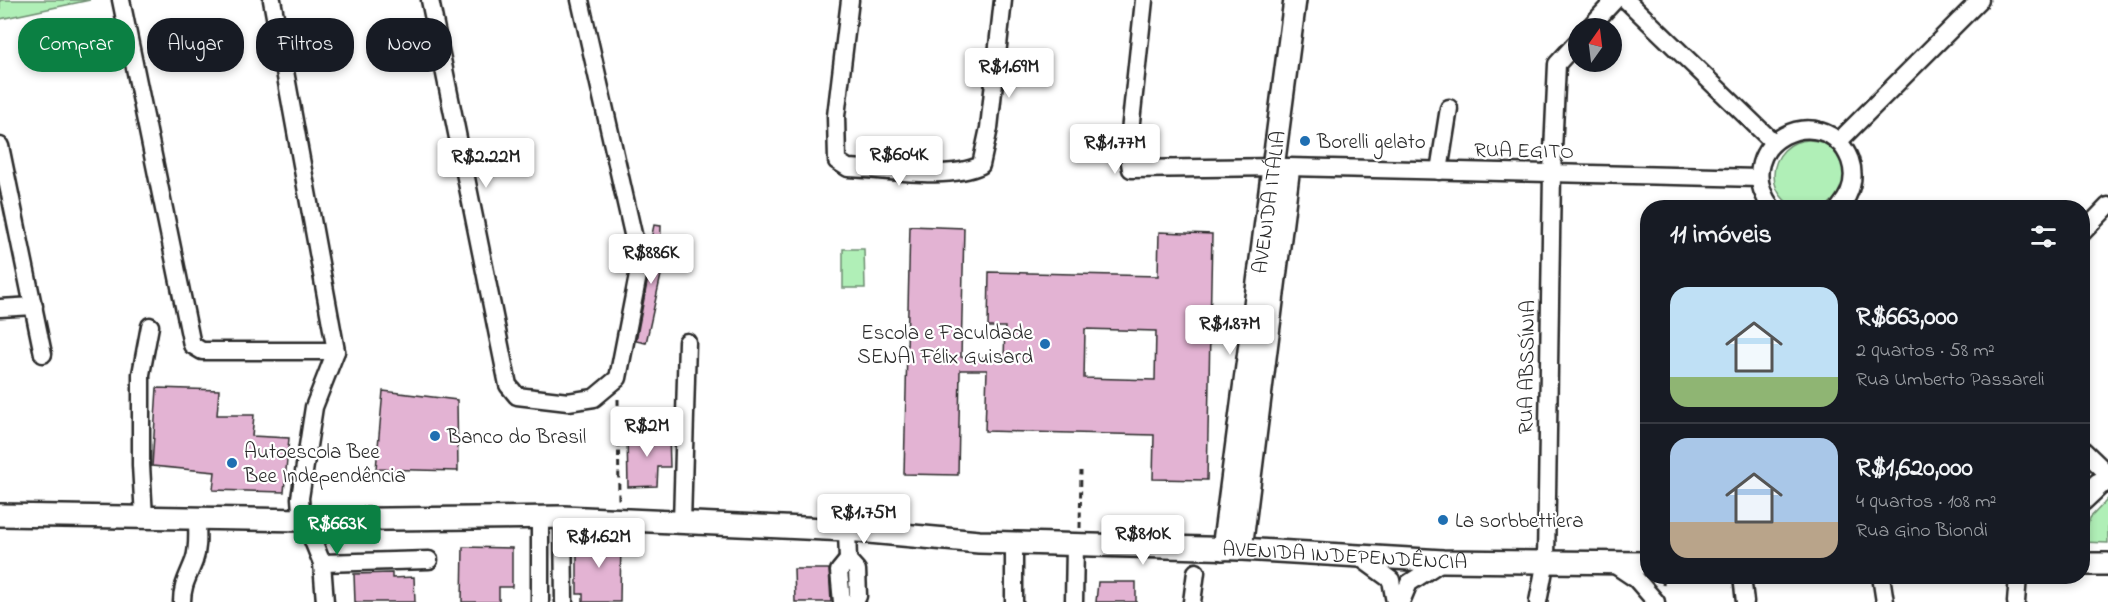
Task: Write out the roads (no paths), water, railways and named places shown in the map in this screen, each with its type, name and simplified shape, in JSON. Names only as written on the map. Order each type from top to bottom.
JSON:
[{"type":"main road","name":"AVENIDA ITÁLIA","points":[[1281,167],[1295,0]]},
{"type":"main road","name":"AVENIDA ITÁLIA","points":[[1232,549],[1281,167],[1309,0]]},
{"type":"main road","points":[[2090,492],[2099,484],[2108,480]]},
{"type":"main road","name":"AVENIDA INDEPENDÊNCIA","points":[[0,515],[304,520],[564,517],[847,530],[979,542],[1232,549],[1443,561],[1546,560],[1640,563]]},
{"type":"main road","points":[[2090,564],[2108,564]]},
{"type":"street","points":[[122,0],[192,345],[202,351],[336,351]]},
{"type":"street","points":[[272,0],[336,351],[314,407],[303,465],[300,498],[304,520],[322,563],[325,602]]},
{"type":"street","points":[[430,0],[508,385],[517,396],[568,402],[594,398],[618,378],[640,265],[580,0]]},
{"type":"street","points":[[850,0],[836,116],[837,161],[848,168],[943,172],[970,170],[981,165],[989,128],[1003,0]]},
{"type":"street","name":"RUA EGITO","points":[[1144,0],[1128,150],[1131,169],[1281,167],[1759,178]]},
{"type":"street","points":[[1598,18],[1615,0]]},
{"type":"street","points":[[1626,0],[1773,142]]},
{"type":"street","points":[[1838,142],[1980,0]]},
{"type":"street","name":"RUA ABSSÍNIA","points":[[1538,602],[1546,560],[1552,173],[1557,64],[1568,51]]},
{"type":"street","points":[[1439,171],[1449,108]]},
{"type":"street","points":[[1767,200],[1761,189],[1759,178],[1762,158],[1773,142],[1781,136],[1808,129],[1825,133],[1838,142],[1852,166],[1852,184],[1846,200]]},
{"type":"street","points":[[0,146],[43,354]]},
{"type":"street","points":[[2090,225],[2108,206]]},
{"type":"street","points":[[0,308],[34,306]]},
{"type":"street","points":[[144,517],[141,465],[141,374],[150,326]]},
{"type":"street","points":[[682,523],[687,342]]},
{"type":"street","points":[[2090,457],[2108,474]]},
{"type":"street","points":[[540,517],[540,602]]},
{"type":"street","points":[[564,517],[564,602]]},
{"type":"street","points":[[182,602],[182,585],[195,560],[198,541],[197,518]]},
{"type":"street","points":[[847,530],[848,560],[857,570],[858,596],[855,602]]},
{"type":"street","points":[[1014,543],[1014,602]]},
{"type":"street","points":[[1074,602],[1077,545]]},
{"type":"street","points":[[1358,556],[1391,580],[1395,602]]},
{"type":"street","points":[[842,602],[839,571],[848,560]]},
{"type":"street","points":[[322,563],[429,561]]},
{"type":"street","points":[[1401,602],[1409,583],[1443,561]]},
{"type":"street","points":[[1612,563],[1635,579],[1656,602]]},
{"type":"street","points":[[1192,602],[1197,572]]},
{"type":"street","points":[[1743,584],[1744,602]]},
{"type":"street","points":[[1882,584],[1885,602]]},
{"type":"street","points":[[2016,602],[2018,584]]},
{"type":"place","name":"Borelli gelato","points":[[1305,141]]},
{"type":"place","name":"Escola e Faculdade SENAI Félix Guisard","points":[[1045,344]]},
{"type":"place","name":"Banco do Brasil","points":[[435,436]]},
{"type":"place","name":"Autoescola Bee Bee Independência","points":[[232,463]]},
{"type":"place","name":"La sorbbettiera","points":[[1443,520]]}]
